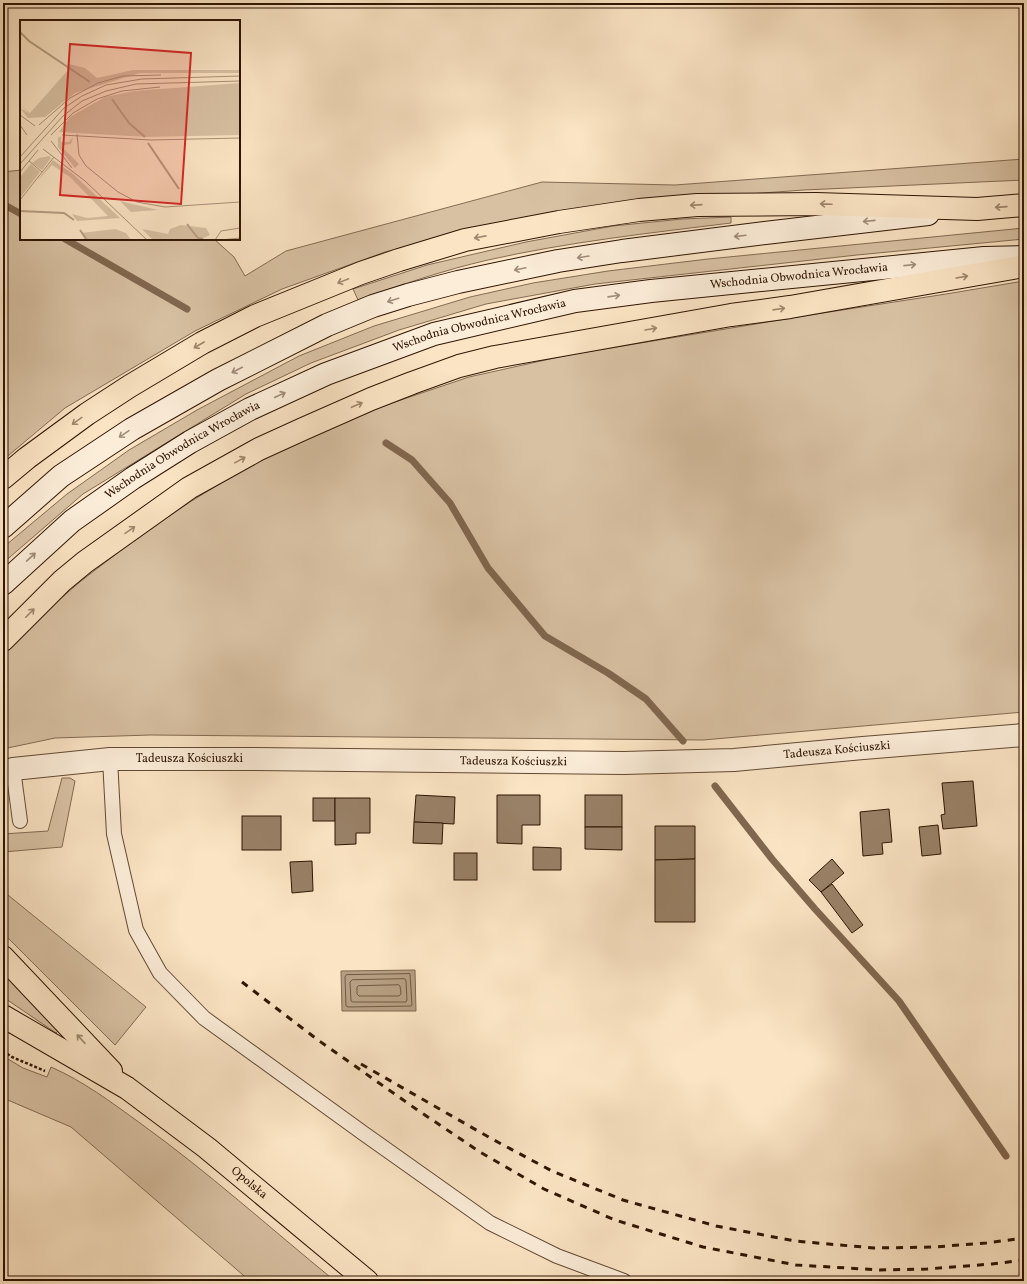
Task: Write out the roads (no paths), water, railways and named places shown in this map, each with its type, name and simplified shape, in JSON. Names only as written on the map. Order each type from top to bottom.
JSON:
[{"type":"main road","points":[[3,478],[27,458],[87,414],[130,386],[202,343],[255,316],[361,273],[465,240],[566,221],[639,210],[698,205],[816,204],[977,209]]},
{"type":"main road","points":[[3,527],[61,476],[132,429],[218,380],[327,325],[373,306],[458,282],[558,260],[765,233],[1024,205]]},
{"type":"main road","name":"Wschodnia Obwodnica Wrocławia","points":[[3,584],[72,521],[133,478],[190,442],[250,409],[326,374],[434,334],[575,301],[651,290],[976,258],[1024,257]]},
{"type":"main road","points":[[3,640],[62,581],[85,562],[189,488],[259,449],[412,382],[459,366],[495,357],[731,315],[790,308],[1024,266]]},
{"type":"main road","name":"Tadeusza Kościuszki","points":[[8,769],[110,759],[624,763],[734,760],[1024,735]]},
{"type":"main road","name":"Opolska","points":[[3,957],[127,1088]]},
{"type":"main road","name":"Opolska","points":[[3,1016],[127,1088],[207,1148],[368,1281]]},
{"type":"lane","points":[[110,759],[114,834],[136,930],[160,973],[204,1018],[490,1223],[557,1256],[624,1281]]},
{"type":"lane","points":[[8,769],[20,821]]},
{"type":"water","points":[[415,970],[416,1011],[342,1011],[341,971]]},
{"type":"waterway","points":[[3,204],[20,213]]},
{"type":"waterway","points":[[67,240],[187,309]]},
{"type":"waterway","points":[[386,443],[412,460],[450,503],[488,568],[545,636],[608,673],[646,699],[683,741]]},
{"type":"waterway","points":[[715,786],[772,859],[815,909],[899,1001],[1006,1156]]},
{"type":"railway","points":[[242,982],[318,1040],[480,1152],[544,1189],[615,1220],[703,1247],[796,1265],[880,1270],[927,1269],[1024,1260]]},
{"type":"railway","points":[[361,1064],[492,1139],[552,1171],[623,1200],[716,1226],[795,1241],[874,1248],[934,1247],[1024,1238]]}]
